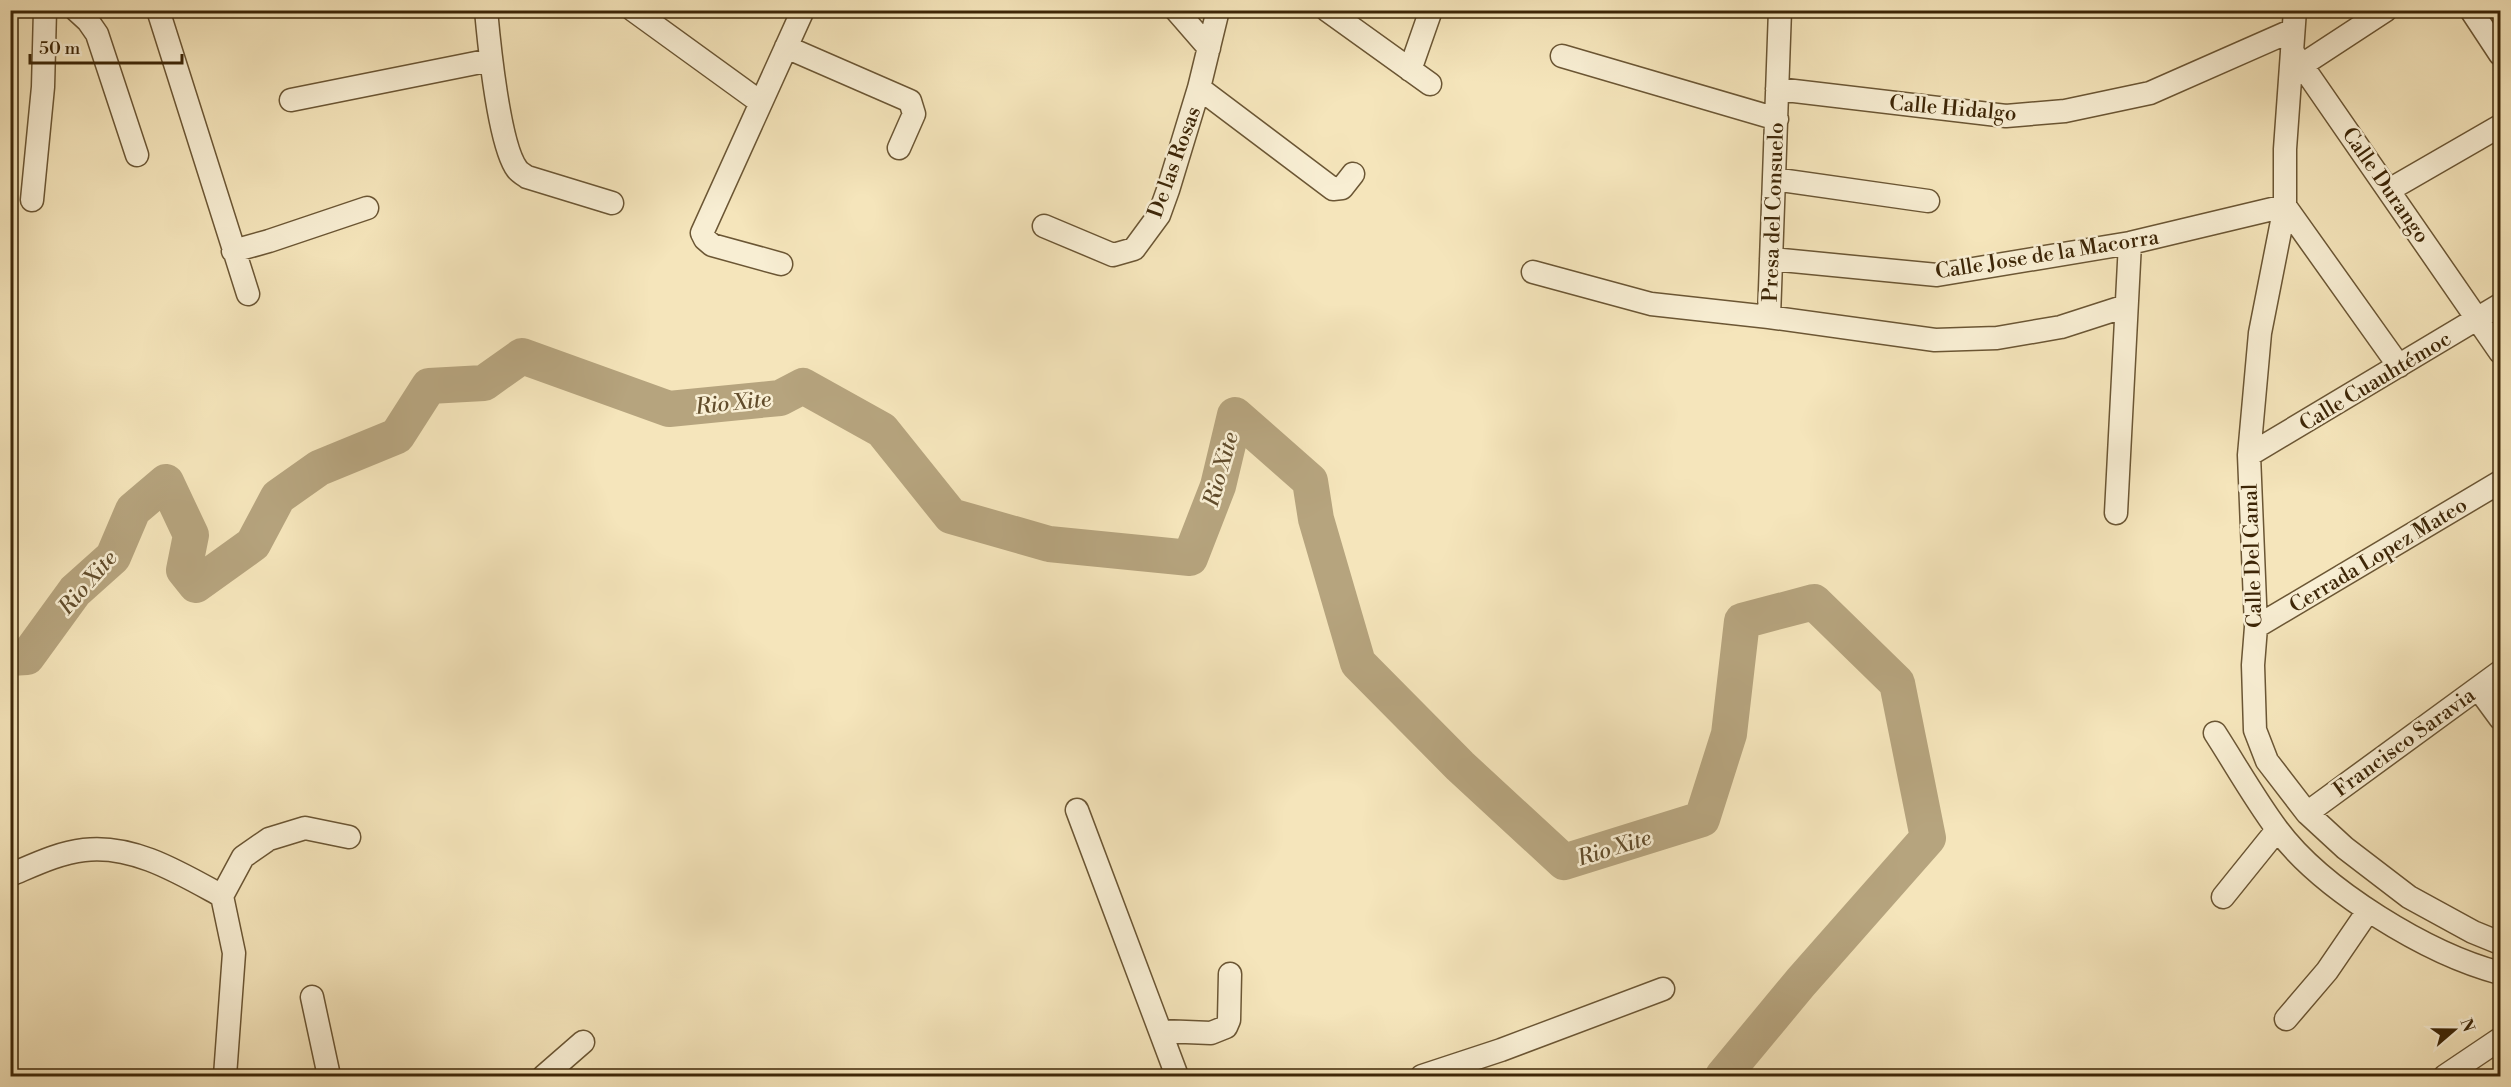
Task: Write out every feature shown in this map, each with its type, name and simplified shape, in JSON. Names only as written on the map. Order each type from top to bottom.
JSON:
[{"type":"street","points":[[32,200],[43,87],[45,10]]},
{"type":"street","points":[[76,10],[97,34],[137,155]]},
{"type":"street","points":[[158,10],[248,294]]},
{"type":"street","points":[[486,10],[491,60],[505,138],[518,170],[528,177],[612,203]]},
{"type":"street","points":[[633,10],[760,102]]},
{"type":"street","points":[[781,264],[725,249],[705,240],[702,232],[803,10]]},
{"type":"street","points":[[1176,10],[1209,48]]},
{"type":"street","name":"De las Rosas","points":[[1044,226],[1113,255],[1134,249],[1159,215],[1199,88],[1218,10]]},
{"type":"street","points":[[1327,10],[1430,84]]},
{"type":"street","points":[[1410,70],[1431,10]]},
{"type":"street","name":"Presa del Consuelo","points":[[1533,272],[1651,304],[1769,317],[1780,10]]},
{"type":"street","name":"Calle Hidalgo","points":[[1778,89],[2006,116],[2065,111],[2150,93],[2295,39],[2386,10]]},
{"type":"street","points":[[2471,10],[2500,54]]},
{"type":"street","name":"Calle Durango","points":[[2295,39],[2389,190],[2480,319],[2500,352]]},
{"type":"street","name":"Calle Del Canal","points":[[2295,39],[2285,149],[2285,206],[2260,333],[2249,455],[2256,627],[2253,665],[2255,730],[2267,761],[2307,813],[2345,848],[2409,897],[2473,932],[2500,943]]},
{"type":"street","points":[[786,47],[910,101],[914,114],[899,148]]},
{"type":"street","points":[[1562,56],[1776,119]]},
{"type":"street","points":[[291,100],[491,60]]},
{"type":"street","points":[[1199,88],[1333,189],[1342,188],[1353,174]]},
{"type":"street","points":[[2389,190],[2500,126]]},
{"type":"street","points":[[1774,179],[1928,201]]},
{"type":"street","points":[[2285,206],[2399,366]]},
{"type":"street","name":"Calle Jose de la Macorra","points":[[1771,259],[1937,275],[2130,243],[2285,206]]},
{"type":"street","points":[[233,250],[269,242],[367,208]]},
{"type":"street","points":[[2116,513],[2130,243]]},
{"type":"street","name":"Calle Cuauhtémoc","points":[[2249,455],[2500,305]]},
{"type":"street","points":[[1769,317],[1935,340],[1996,338],[2061,327],[2126,306]]},
{"type":"street","name":"Cerrada Lopez Mateo","points":[[2256,627],[2500,482]]},
{"type":"street","name":"Francisco Saravia","points":[[2307,813],[2500,672]]},
{"type":"street","points":[[2478,688],[2500,718]]},
{"type":"street","points":[[2215,733],[2277,830],[2311,865],[2368,911],[2422,942],[2462,961],[2500,973]]},
{"type":"street","points":[[1077,810],[1177,1077]]},
{"type":"street","points":[[225,1077],[234,953],[222,896],[243,857],[269,839],[305,828],[349,837]]},
{"type":"street","points":[[2223,897],[2277,830]]},
{"type":"street","points":[[10,875],[56,856],[83,850],[109,849],[140,856],[222,896]]},
{"type":"street","points":[[2286,1019],[2327,971],[2368,911]]},
{"type":"street","points":[[1161,1032],[1211,1033],[1226,1027],[1229,1020],[1230,974]]},
{"type":"street","points":[[1422,1077],[1663,989]]},
{"type":"street","points":[[312,997],[329,1077]]},
{"type":"street","points":[[2445,1077],[2500,1039]]},
{"type":"street","points":[[544,1077],[583,1042]]},
{"type":"waterway","name":"Rio Xite","points":[[10,658],[27,657],[75,591],[113,557],[133,510],[166,482],[191,535],[184,570],[196,585],[253,544],[278,497],[319,468],[397,436],[429,386],[484,383],[522,356],[669,409],[780,398],[803,386],[882,430],[951,516],[1049,544],[1190,558],[1218,486],[1235,415],[1310,481],[1316,519],[1358,663],[1460,766],[1564,862],[1702,819],[1729,734],[1742,621],[1814,602],[1897,683],[1928,838],[1801,982],[1723,1076]]}]
